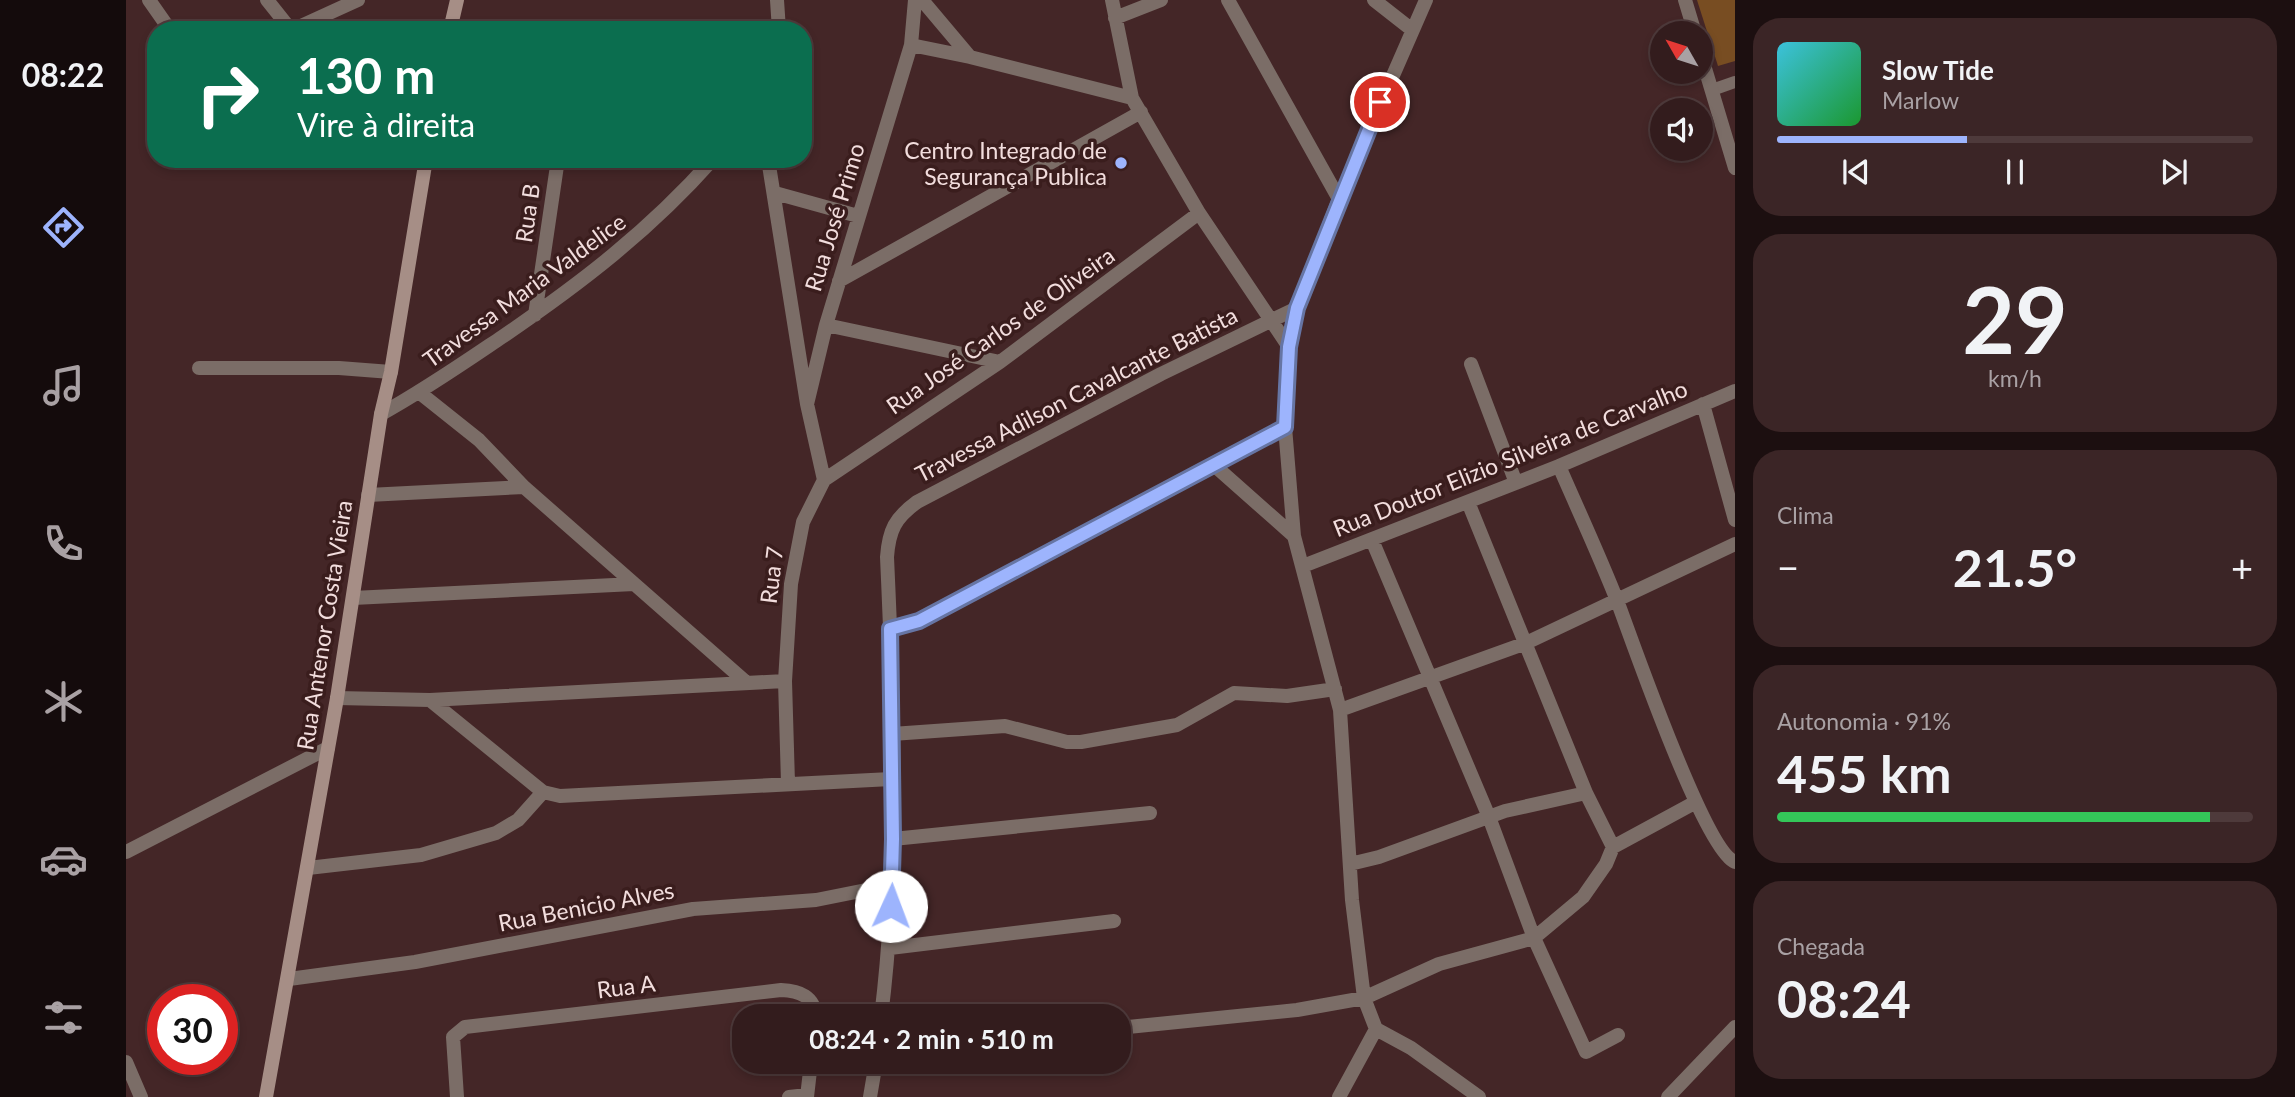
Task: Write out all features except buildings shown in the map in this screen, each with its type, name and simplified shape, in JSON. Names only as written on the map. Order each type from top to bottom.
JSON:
[{"type":"main road","points":[[452,21],[457,0]]},
{"type":"main road","name":"Rua Antenor Costa Vieira","points":[[267,1097],[337,698],[381,414],[391,372],[425,168]]},
{"type":"street","points":[[149,0],[164,21]]},
{"type":"street","points":[[267,0],[284,21]]},
{"type":"street","points":[[311,21],[358,0]]},
{"type":"street","points":[[777,0],[778,21]]},
{"type":"street","name":"Rua José Primo","points":[[807,404],[826,325],[911,45],[915,0]]},
{"type":"street","points":[[922,0],[970,57]]},
{"type":"street","points":[[1112,0],[1132,98],[1199,213],[1289,347]]},
{"type":"street","points":[[1115,18],[1161,0]]},
{"type":"street","points":[[1228,0],[1339,199]]},
{"type":"street","points":[[1374,0],[1411,29]]},
{"type":"street","points":[[1426,0],[1411,29],[1339,199],[1297,308],[1289,347],[1285,427],[1294,536],[1340,710],[1350,864],[1364,998],[1376,1029],[1411,1048],[1479,1097]]},
{"type":"street","points":[[1685,0],[1691,21]]},
{"type":"street","points":[[911,45],[1132,98]]},
{"type":"street","points":[[1712,90],[1735,82]]},
{"type":"street","points":[[1710,84],[1735,168]]},
{"type":"street","points":[[839,281],[1141,112]]},
{"type":"street","name":"Rua B","points":[[535,315],[557,168]]},
{"type":"street","name":"Travessa Maria Valdelice","points":[[381,414],[421,393],[535,315],[638,237],[704,168]]},
{"type":"street","points":[[770,168],[807,404],[824,480]]},
{"type":"street","points":[[775,193],[858,216]]},
{"type":"street","name":"Rua José Carlos de Oliveira","points":[[824,480],[1000,362],[1199,213]]},
{"type":"street","name":"Travessa Adilson Cavalcante Batista","points":[[890,629],[889,534],[900,514],[917,502],[1161,374],[1297,308]]},
{"type":"street","points":[[826,325],[1000,362]]},
{"type":"street","points":[[1471,364],[1516,483]]},
{"type":"street","points":[[199,368],[339,368],[391,372]]},
{"type":"street","name":"Rua Doutor Elizio Silveira de Carvalho","points":[[1303,566],[1559,466],[1735,391]]},
{"type":"street","points":[[421,393],[479,440],[524,487],[747,683]]},
{"type":"street","points":[[1703,404],[1735,520]]},
{"type":"street","points":[[883,1004],[890,948],[893,839],[890,629],[919,621],[1285,427]]},
{"type":"street","points":[[1215,466],[1294,536]]},
{"type":"street","points":[[1559,466],[1618,602],[1696,802],[1724,855],[1735,862]]},
{"type":"street","name":"Rua 7","points":[[788,783],[785,681],[796,550],[803,522],[824,480]]},
{"type":"street","points":[[368,495],[524,487]]},
{"type":"street","points":[[1468,502],[1586,793],[1613,847]]},
{"type":"street","points":[[1372,540],[1489,817],[1534,938],[1586,1052],[1618,1035]]},
{"type":"street","points":[[1340,710],[1526,643],[1618,602],[1735,544]]},
{"type":"street","points":[[353,598],[634,584]]},
{"type":"street","points":[[337,698],[430,700],[785,681]]},
{"type":"street","points":[[892,734],[1005,726],[1067,742],[1081,742],[1177,725],[1234,693],[1287,696],[1335,689]]},
{"type":"street","points":[[430,700],[543,792],[582,797],[891,779]]},
{"type":"street","points":[[126,852],[328,748]]},
{"type":"street","points":[[308,868],[421,855],[496,833],[518,820],[543,792]]},
{"type":"street","points":[[1350,864],[1379,857],[1489,817],[1586,793]]},
{"type":"street","points":[[1131,1027],[1297,1010],[1364,998],[1439,964],[1534,938],[1583,897],[1606,864],[1613,847],[1696,802]]},
{"type":"street","points":[[893,839],[1150,813]]},
{"type":"street","name":"Rua Benicio Alves","points":[[289,979],[415,962],[693,909],[805,901],[891,886]]},
{"type":"street","points":[[890,948],[1114,921]]},
{"type":"street","name":"Rua A","points":[[457,1097],[453,1037],[465,1027],[782,990],[801,992],[810,1004]]},
{"type":"street","points":[[1675,1095],[1735,1027]]},
{"type":"street","points":[[1339,1097],[1376,1029]]},
{"type":"street","points":[[126,1062],[141,1097]]},
{"type":"street","points":[[789,1097],[807,1096],[810,1074]]},
{"type":"street","points":[[870,1097],[874,1074]]},
{"type":"shaded area","points":[[1697,0],[1735,0],[1735,61],[1718,66],[1713,50],[1713,21],[1704,21]]},
{"type":"place","name":"Centro Integrado de Segurança Publica","points":[[1121,163]]},
{"type":"route","points":[[891,906],[893,839],[890,629],[919,621],[1285,427],[1289,347],[1297,308],[1380,102]]}]
